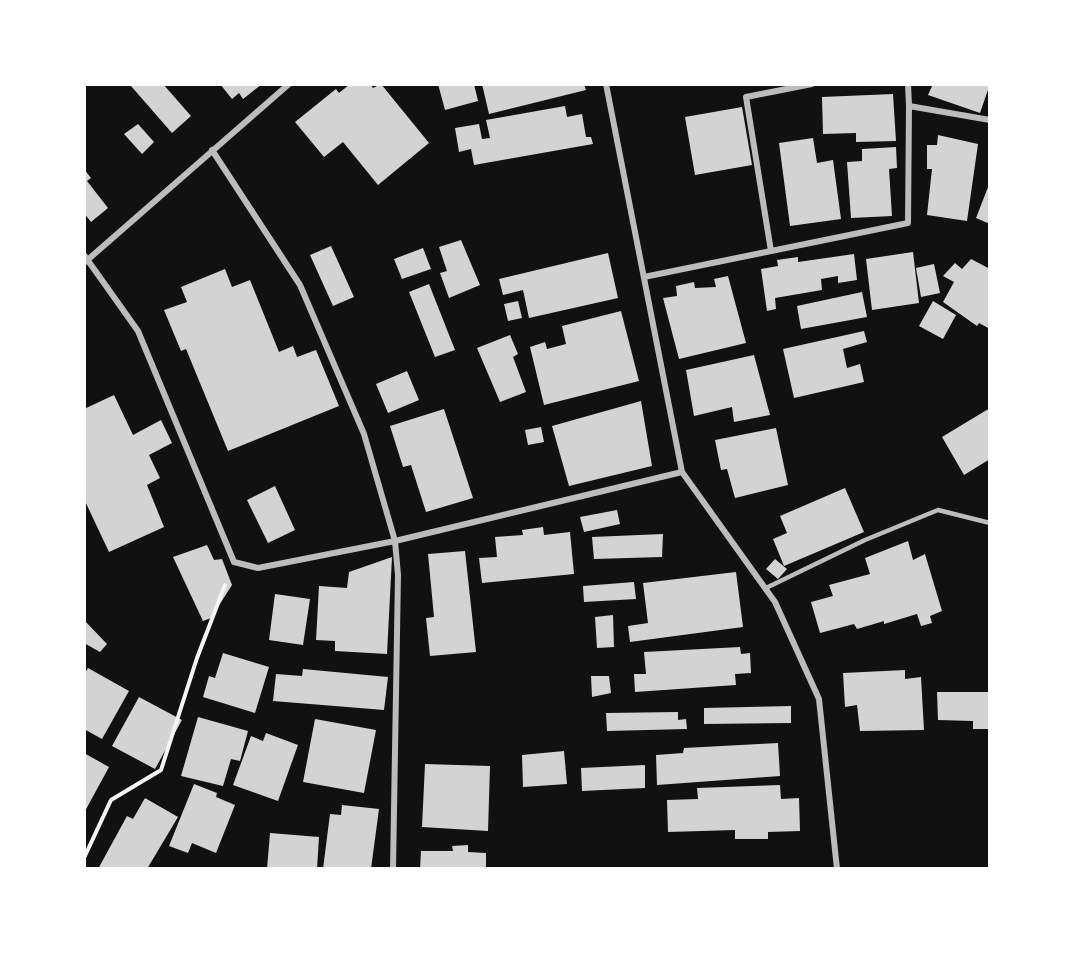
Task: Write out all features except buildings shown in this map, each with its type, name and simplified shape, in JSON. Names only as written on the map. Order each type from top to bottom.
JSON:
[{"type":"street","points":[[289,84],[85,260],[138,331],[234,562],[258,568],[395,541],[682,472]]},
{"type":"street","points":[[606,84],[682,472],[775,602],[819,699],[837,869]]},
{"type":"street","points":[[771,251],[746,97],[812,84]]},
{"type":"street","points":[[644,277],[908,224],[908,84]]},
{"type":"street","points":[[909,106],[990,120]]},
{"type":"street","points":[[212,150],[300,285],[364,434],[395,541],[398,575],[393,869]]},
{"type":"lane","points":[[766,588],[865,540],[939,510],[990,523]]},
{"type":"path","points":[[84,858],[111,800],[161,770],[197,658],[234,562]]}]
